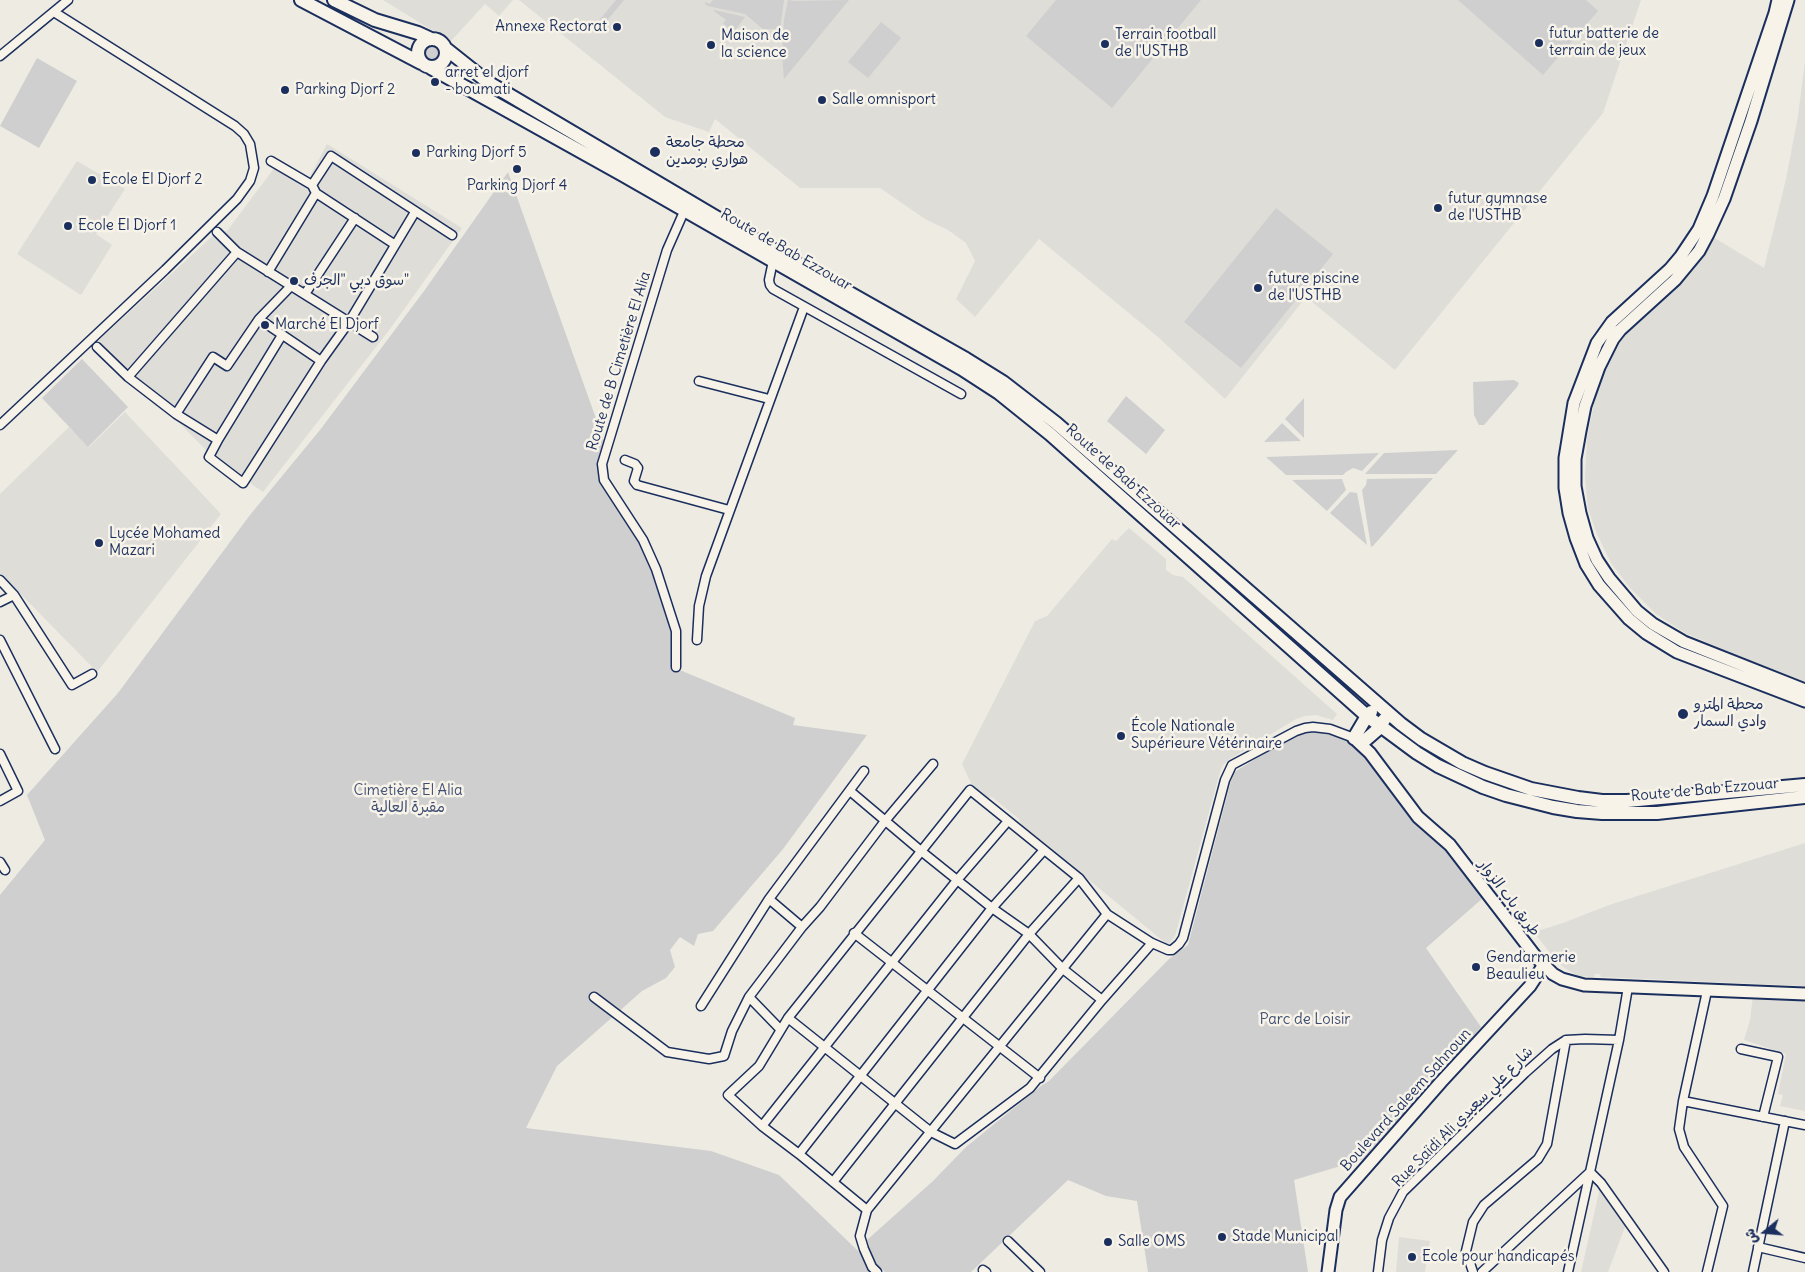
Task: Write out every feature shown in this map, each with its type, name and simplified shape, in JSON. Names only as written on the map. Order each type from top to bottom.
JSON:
[{"type":"main road","name":"Route de Bab Ezzouar","points":[[301,0],[623,169],[966,359],[1021,395],[1056,423],[1383,710],[1420,739],[1462,763],[1507,782],[1538,791],[1578,798],[1627,801],[1805,785]]},
{"type":"main road","points":[[334,0],[376,20],[438,41],[445,48],[444,60],[438,66],[426,65],[418,56],[418,48],[423,42],[431,39]]},
{"type":"main road","points":[[1778,0],[1714,196],[1699,228],[1681,256],[1612,322],[1597,343],[1574,403],[1565,458],[1565,488],[1573,530],[1586,564],[1599,585],[1629,619],[1646,633],[1677,652],[1805,701]]},
{"type":"main road","points":[[1788,0],[1727,190],[1708,234],[1687,267],[1620,330],[1613,339],[1599,367],[1585,406],[1575,459],[1575,486],[1584,529],[1597,560],[1609,578],[1637,611],[1669,634],[1684,642],[1805,690]]},
{"type":"main road","name":"Route de Bab Ezzouar","points":[[445,48],[482,79],[623,169]]},
{"type":"main road","name":"Route de Bab Ezzouar","points":[[687,206],[773,261],[962,369],[1016,406],[1050,434],[1367,716],[1380,727],[1438,766],[1506,795],[1545,806],[1577,811],[1656,813],[1805,797]]},
{"type":"main road","points":[[1358,741],[1367,716],[1383,710]]},
{"type":"main road","points":[[1358,741],[1380,727],[1383,710]]},
{"type":"main road","name":"طريق باب الزوار","points":[[1358,741],[1370,752],[1415,814],[1454,850],[1543,966],[1553,974],[1573,983],[1584,985],[1805,994]]},
{"type":"main road","points":[[1679,796],[1677,805],[1679,811]]},
{"type":"main road","points":[[1656,813],[1661,808],[1662,798]]},
{"type":"main road","name":"Boulevard Saleem Sahnoun","points":[[1328,1272],[1336,1210],[1340,1197],[1441,1082],[1530,986],[1543,966]]},
{"type":"street","points":[[0,56],[68,0]]},
{"type":"street","points":[[0,425],[165,270],[237,198],[250,181],[254,168],[250,144],[244,134],[235,126],[54,12]]},
{"type":"street","points":[[312,185],[331,156],[452,235]]},
{"type":"street","points":[[271,162],[312,185],[316,194],[394,244]]},
{"type":"street","points":[[268,272],[316,194]]},
{"type":"street","name":"Route de B Cimetière El Alia","points":[[676,667],[676,631],[656,569],[643,540],[607,485],[602,464],[667,250],[687,206]]},
{"type":"street","points":[[282,335],[209,457],[243,482],[349,322],[394,244],[415,212]]},
{"type":"street","points":[[305,294],[355,218]]},
{"type":"street","points":[[217,232],[237,252],[373,337]]},
{"type":"street","points":[[128,377],[237,252]]},
{"type":"street","points":[[773,261],[769,280],[772,289],[961,394]]},
{"type":"street","points":[[176,414],[212,357],[227,366],[259,319],[291,286]]},
{"type":"street","points":[[697,640],[699,606],[706,576],[804,307]]},
{"type":"street","points":[[259,319],[321,362]]},
{"type":"street","points":[[97,347],[128,377],[176,414],[218,440]]},
{"type":"street","points":[[699,381],[769,399]]},
{"type":"street","points":[[625,460],[635,464],[638,468],[634,482],[637,485],[729,510]]},
{"type":"street","points":[[0,580],[14,595],[72,685],[92,674]]},
{"type":"street","points":[[0,602],[14,595]]},
{"type":"street","points":[[0,640],[55,749]]},
{"type":"street","points":[[867,1210],[762,1126],[728,1095],[759,1066],[788,1018],[970,790],[1079,878],[1107,914],[1152,943],[1172,950],[1183,938],[1225,780],[1232,765],[1305,728],[1330,729],[1358,741]]},
{"type":"street","points":[[0,754],[18,791],[0,801]]},
{"type":"street","points":[[594,996],[667,1052],[709,1059],[724,1056],[732,1031],[748,997],[802,927],[820,907],[884,821],[933,764]]},
{"type":"street","points":[[701,1006],[769,899],[864,771]]},
{"type":"street","points":[[850,791],[884,821],[992,908],[1029,934],[1063,969],[1102,1000]]},
{"type":"street","points":[[762,1126],[958,879],[1008,820]]},
{"type":"street","points":[[799,1154],[992,908],[1044,850]]},
{"type":"street","points":[[0,862],[5,870]]},
{"type":"street","points":[[833,1182],[1029,934],[1079,878]]},
{"type":"street","points":[[769,899],[802,927]]},
{"type":"street","points":[[877,1272],[872,1267],[860,1236],[867,1210],[1107,914]]},
{"type":"street","points":[[854,933],[1040,1078]]},
{"type":"street","points":[[788,1018],[931,1132],[955,1144],[1030,1088],[1040,1078],[1102,1000],[1152,943]]},
{"type":"street","points":[[1568,1272],[1619,1040],[1628,987]]},
{"type":"street","points":[[1707,990],[1679,1128],[1684,1147],[1723,1206],[1707,1272]]},
{"type":"street","points":[[748,997],[780,1029]]},
{"type":"street","points":[[1474,1272],[1466,1251],[1472,1222],[1484,1205],[1538,1159],[1547,1144],[1566,1040],[1619,1040]]},
{"type":"street","name":"Rue Saïdi Ali شارع علي سعيدي","points":[[1378,1272],[1382,1240],[1389,1218],[1403,1192],[1525,1073],[1552,1049],[1566,1040]]},
{"type":"street","points":[[1741,1048],[1778,1057],[1763,1117]]},
{"type":"street","points":[[1683,1101],[1805,1125]]},
{"type":"street","points":[[1753,1272],[1786,1121]]},
{"type":"street","points":[[1482,1272],[1590,1172]]},
{"type":"street","points":[[1590,1172],[1601,1183],[1664,1272]]},
{"type":"street","points":[[1008,1241],[1040,1272]]},
{"type":"street","points":[[1758,1248],[1805,1258]]},
{"type":"shaded area","points":[[383,0],[513,0],[499,16],[485,4],[450,42],[442,34],[430,29]]},
{"type":"shaded area","points":[[519,0],[1641,0],[1603,113],[1395,370],[1306,297],[1225,399],[1158,337],[1039,239],[975,317],[956,299],[975,261],[966,243],[948,230],[925,219],[880,188],[800,188],[715,119],[709,132],[665,117]]},
{"type":"shaded area","points":[[1805,61],[1805,684],[1685,633],[1656,614],[1630,588],[1611,563],[1597,534],[1588,509],[1585,477],[1587,438],[1600,375],[1613,348],[1630,325],[1663,298],[1693,268],[1713,237],[1764,268],[1786,179],[1798,116]]},
{"type":"shaded area","name":"سوق دبي \"الجرف\"","points":[[327,144],[462,228],[390,329],[263,492],[213,457],[98,341],[217,232],[227,231],[278,163],[308,180]]},
{"type":"shaded area","name":"Ecole El Djorf 1","points":[[77,161],[125,189],[96,234],[112,245],[81,295],[17,254]]},
{"type":"shaded area","name":"Lycée Mohamed Mazari","points":[[125,412],[221,514],[97,672],[0,573],[0,494],[69,427],[89,447]]},
{"type":"shaded area","name":"École Nationale Supérieure Vétérinaire","points":[[1129,528],[1166,559],[1166,570],[1173,575],[1183,577],[1337,714],[1333,720],[1316,715],[1296,719],[1223,765],[1175,936],[1168,945],[1021,824],[1019,819],[992,797],[988,798],[970,787],[971,783],[962,764],[1035,621],[1047,616],[1112,539],[1116,541]]},
{"type":"shaded area","points":[[1805,843],[1805,986],[1601,977],[1600,974],[1595,974],[1594,977],[1579,976],[1557,962],[1534,932],[1609,905]]},
{"type":"shaded area","points":[[1753,996],[1805,999],[1805,1111],[1780,1106],[1783,1095],[1778,1094],[1786,1054],[1744,1040],[1750,1020]]},
{"type":"shaded area","points":[[1601,1183],[1628,1219],[1608,1272],[1581,1272]]},
{"type":"shaded area","name":"Ecole pour handicapés","points":[[1399,1237],[1430,1241],[1425,1272],[1396,1272]]},
{"type":"green space","points":[[616,0],[624,0],[600,29],[595,25]]},
{"type":"green space","points":[[713,0],[784,0],[780,29],[763,29],[745,14],[705,4],[705,2],[710,4]]},
{"type":"green space","points":[[788,0],[849,0],[784,79],[782,54],[784,20]]},
{"type":"green space","name":"Terrain football de l'USTHB","points":[[1056,0],[1201,0],[1112,108],[1026,36]]},
{"type":"green space","name":"futur batterie de terrain de jeux","points":[[1458,0],[1586,0],[1598,11],[1543,75]]},
{"type":"green space","points":[[714,11],[745,17],[733,33],[723,23],[726,20]]},
{"type":"green space","points":[[881,22],[901,38],[868,78],[848,62]]},
{"type":"green space","points":[[428,47],[434,47],[438,54],[434,61],[428,61],[424,57],[424,51]]},
{"type":"green space","points":[[37,58],[77,81],[39,148],[0,126]]},
{"type":"green space","name":"Cimetière El Alia مقبرة العالية","points":[[508,172],[604,441],[599,454],[599,465],[647,549],[670,621],[675,668],[795,718],[793,725],[867,735],[783,849],[713,931],[698,934],[694,946],[680,937],[670,950],[675,967],[666,978],[642,991],[557,1066],[526,1128],[711,1151],[779,1175],[880,1272],[0,1272],[0,895],[45,840],[27,795],[118,693],[250,515],[320,430],[424,291]]},
{"type":"green space","name":"future piscine de l'USTHB","points":[[1276,208],[1333,254],[1241,368],[1184,322]]},
{"type":"green space","points":[[82,359],[128,407],[88,447],[42,398]]},
{"type":"green space","points":[[1514,380],[1519,383],[1517,387],[1484,425],[1479,425],[1474,415],[1473,382]]},
{"type":"green space","points":[[1126,396],[1165,430],[1146,454],[1107,421]]},
{"type":"green space","points":[[1304,398],[1304,438],[1285,419]]},
{"type":"green space","points":[[1282,423],[1301,441],[1264,442]]},
{"type":"green space","points":[[1458,450],[1436,474],[1365,474],[1384,453]]},
{"type":"green space","points":[[1379,453],[1362,471],[1353,468],[1343,475],[1286,475],[1266,457]]},
{"type":"green space","points":[[1433,478],[1371,547],[1362,490],[1366,485],[1367,479]]},
{"type":"green space","points":[[1342,479],[1346,490],[1327,511],[1292,480]]},
{"type":"green space","points":[[1350,492],[1357,493],[1367,545],[1330,513]]},
{"type":"green space","name":"Parc de Loisir","points":[[1316,728],[1351,739],[1422,830],[1435,831],[1484,897],[1426,948],[1481,1027],[1374,1156],[1294,1180],[1308,1272],[1148,1272],[1137,1201],[1106,1196],[1068,1180],[971,1272],[885,1272],[874,1261],[867,1240],[933,1181],[966,1147],[1049,1081],[1169,959],[1188,945],[1233,773],[1295,734]]},
{"type":"place","name":"Annexe Rectorat","points":[[617,27]]},
{"type":"place","name":"futur batterie de terrain de jeux","points":[[1539,43]]},
{"type":"place","name":"Terrain football de l'USTHB","points":[[1105,44]]},
{"type":"place","name":"Maison de la science","points":[[711,45]]},
{"type":"place","name":"arret el djorf - boumati","points":[[435,82]]},
{"type":"place","name":"Parking Djorf 2","points":[[285,90]]},
{"type":"place","name":"Salle omnisport","points":[[822,100]]},
{"type":"place","name":"محطة جامعة هواري بومدين","points":[[655,152]]},
{"type":"place","name":"Parking Djorf 5","points":[[416,153]]},
{"type":"place","name":"Parking Djorf 4","points":[[517,169]]},
{"type":"place","name":"Ecole El Djorf 2","points":[[92,180]]},
{"type":"place","name":"futur gymnase de l'USTHB","points":[[1438,208]]},
{"type":"place","name":"Ecole El Djorf 1","points":[[68,226]]},
{"type":"place","name":"سوق دبي \"الجرف\"","points":[[294,281]]},
{"type":"place","name":"future piscine de l'USTHB","points":[[1258,288]]},
{"type":"place","name":"Marché El Djorf","points":[[265,325]]},
{"type":"place","name":"Lycée Mohamed Mazari","points":[[99,543]]},
{"type":"place","name":"محطة المترو وادي السمار","points":[[1683,714]]},
{"type":"place","name":"École Nationale Supérieure Vétérinaire","points":[[1121,736]]},
{"type":"place","name":"Gendarmerie Beaulieu","points":[[1476,967]]},
{"type":"place","name":"Stade Municipal","points":[[1222,1237]]},
{"type":"place","name":"Salle OMS","points":[[1108,1242]]},
{"type":"place","name":"Ecole pour handicapés","points":[[1412,1257]]}]
